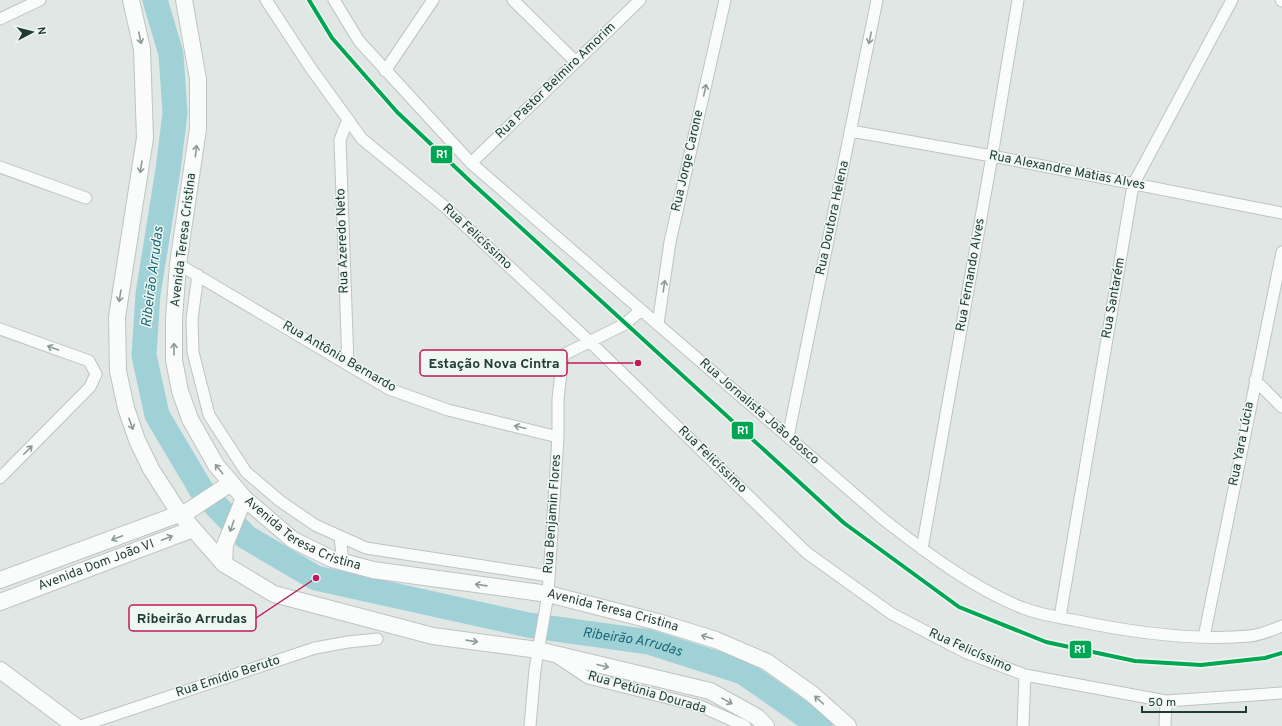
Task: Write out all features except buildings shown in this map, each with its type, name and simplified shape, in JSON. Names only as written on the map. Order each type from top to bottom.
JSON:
[{"type":"main road","points":[[131,0],[142,49],[145,138],[117,317],[118,371],[126,408],[137,440],[151,469],[185,512],[193,529],[224,564],[274,594],[291,600],[433,636],[543,648],[710,691],[757,717],[766,726]]},
{"type":"main road","name":"Avenida Teresa Cristina","points":[[184,0],[198,79],[198,129],[178,264],[174,319],[174,360],[180,391],[190,419],[227,486],[241,502],[293,540],[332,559],[373,570],[499,587],[547,599],[658,622],[729,645],[767,662],[812,694],[848,726]]},
{"type":"main road","name":"Avenida Dom João VI","points":[[0,580],[185,512],[227,486]]},
{"type":"main road","points":[[224,564],[225,545],[241,502]]},
{"type":"main road","name":"Avenida Dom João VI","points":[[0,602],[193,529]]},
{"type":"main road","points":[[0,670],[75,726]]},
{"type":"street","points":[[0,19],[40,0]]},
{"type":"street","name":"Rua Felicíssimo","points":[[266,0],[310,67],[362,139],[444,206],[589,341],[807,553],[892,614],[965,652],[1025,675],[1166,701],[1282,693]]},
{"type":"street","name":"Rua Jornalista João Bosco","points":[[334,0],[360,41],[385,71],[471,163],[883,519],[922,549],[986,590],[1023,608],[1060,618],[1124,631],[1204,637],[1252,636],[1282,626]]},
{"type":"street","points":[[385,71],[433,0]]},
{"type":"street","points":[[513,0],[576,62]]},
{"type":"street","name":"Rua Pastor Belmiro Amorim","points":[[471,163],[640,0]]},
{"type":"street","name":"Rua Jorge Carone","points":[[658,324],[670,242],[725,0]]},
{"type":"street","name":"Rua Doutora Helena","points":[[788,437],[877,0]]},
{"type":"street","name":"Rua Fernando Alves","points":[[922,549],[992,156],[1018,0]]},
{"type":"street","name":"Rua Santarém","points":[[1060,618],[1133,184],[1232,0]]},
{"type":"street","name":"Rua Azeredo Neto","points":[[348,119],[340,140],[348,364]]},
{"type":"street","name":"Rua Alexandre Matias Alves","points":[[851,131],[992,156],[1282,214]]},
{"type":"street","points":[[0,167],[86,198]]},
{"type":"street","name":"Rua Yara Lúcia","points":[[1204,637],[1282,252]]},
{"type":"street","name":"Rua Antônio Bernardo","points":[[178,264],[389,389],[448,410],[558,436]]},
{"type":"street","name":"Avenida Teresa Cristina","points":[[198,275],[192,320],[194,352],[208,415],[246,472],[280,501],[315,525],[366,548],[549,576]]},
{"type":"street","points":[[589,341],[625,324],[641,310]]},
{"type":"street","points":[[0,329],[89,361],[96,374],[90,387],[0,478]]},
{"type":"street","name":"Rua Benjamin Flores","points":[[530,726],[543,648],[558,436],[558,399],[563,355],[589,341]]},
{"type":"street","points":[[1255,380],[1282,407]]},
{"type":"street","points":[[340,537],[343,562]]},
{"type":"street","points":[[425,577],[428,558]]},
{"type":"street","points":[[441,560],[441,579]]},
{"type":"street","points":[[497,568],[499,587]]},
{"type":"street","name":"Rua Emídio Beruto","points":[[81,726],[315,648],[377,639]]},
{"type":"street","name":"Rua Petúnia Dourada","points":[[543,648],[588,678],[700,706],[745,726]]},
{"type":"street","points":[[1023,726],[1025,675]]},
{"type":"street","points":[[1164,726],[1166,701]]},
{"type":"waterway","name":"Ribeirão Arrudas","points":[[155,0],[171,54],[175,113],[168,170],[148,294],[144,355],[157,415],[202,491],[246,537],[316,578],[528,625],[649,642],[743,672],[820,726]]},
{"type":"transit line","name":"R1","points":[[309,0],[332,38],[397,112],[472,183],[844,523],[959,607],[1046,642],[1135,661],[1201,665],[1265,658],[1282,653]]},
{"type":"place","name":"Estação Nova Cintra","points":[[638,363]]},
{"type":"place","name":"Ribeirão Arrudas","points":[[316,578]]}]
